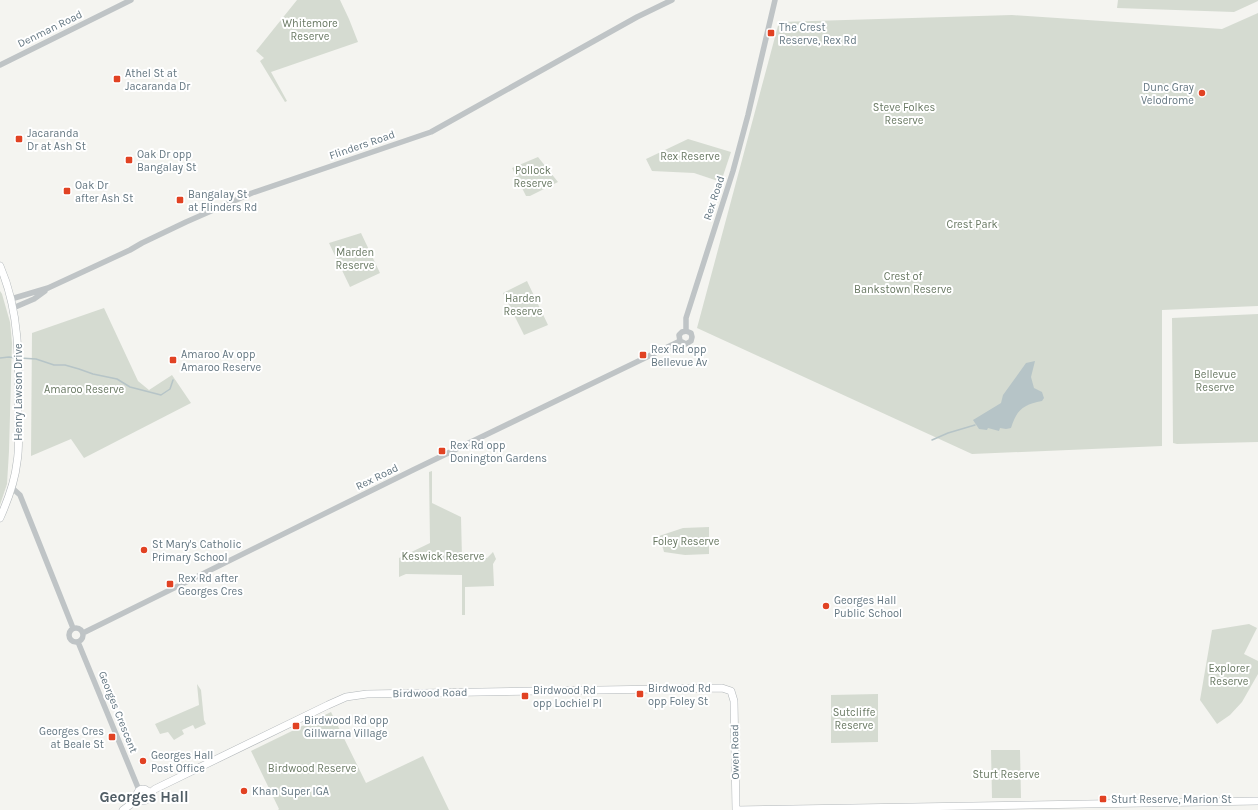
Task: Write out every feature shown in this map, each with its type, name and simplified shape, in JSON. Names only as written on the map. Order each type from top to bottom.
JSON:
[{"type":"main road","name":"Henry Lawson Drive","points":[[0,266],[8,284],[13,308],[19,358],[17,462],[11,487],[0,518]]},
{"type":"main road","name":"Birdwood Road","points":[[148,794],[154,789],[328,705],[352,696],[375,694],[718,688],[728,689],[733,694]]},
{"type":"main road","name":"Owen Road","points":[[733,694],[736,810]]},
{"type":"main road","points":[[144,789],[148,794],[148,799],[145,802],[141,802],[138,799],[137,793],[139,790],[144,789]]},
{"type":"main road","points":[[123,810],[138,799]]},
{"type":"main road","points":[[736,810],[1258,801]]},
{"type":"street","name":"Denman Road","points":[[0,65],[131,0]]},
{"type":"street","name":"Flinders Road","points":[[11,299],[48,288],[186,222],[252,193],[431,132],[637,17],[672,0]]},
{"type":"street","name":"Rex Road","points":[[686,331],[686,318],[735,164],[775,0]]},
{"type":"street","name":"Flinders Road","points":[[13,308],[34,298],[48,288]]},
{"type":"street","points":[[686,331],[691,333],[692,337],[691,341],[686,344],[680,341],[679,335],[686,331]]},
{"type":"street","name":"Rex Road","points":[[83,632],[680,341]]},
{"type":"street","points":[[11,487],[20,495],[73,628]]},
{"type":"street","points":[[73,628],[80,629],[83,632],[83,638],[78,642],[74,642],[69,638],[69,632],[73,628]]},
{"type":"street","name":"Georges Crescent","points":[[78,642],[139,790]]},
{"type":"green space","name":"Whitemore Reserve","points":[[297,0],[340,0],[358,42],[271,72],[287,101],[285,102],[260,61],[264,58],[256,51]]},
{"type":"green space","points":[[1118,0],[1258,1],[1234,12],[1117,8]]},
{"type":"green space","name":"Crest Park","points":[[1258,13],[1258,306],[1162,310],[1162,446],[972,454],[697,328],[779,22],[1012,15],[1222,29]]},
{"type":"green space","name":"Rex Reserve","points":[[688,139],[731,152],[721,182],[694,173],[652,171],[646,159]]},
{"type":"green space","name":"Pollock Reserve","points":[[538,157],[558,182],[530,196],[526,196],[512,168]]},
{"type":"green space","name":"Marden Reserve","points":[[361,233],[380,273],[350,287],[329,243]]},
{"type":"green space","name":"Harden Reserve","points":[[527,281],[548,325],[524,335],[503,293]]},
{"type":"green space","points":[[0,291],[10,322],[12,343],[7,484],[0,505]]},
{"type":"green space","name":"Amaroo Reserve","points":[[104,308],[138,381],[149,390],[172,375],[191,403],[84,458],[71,439],[31,456],[32,333]]},
{"type":"green space","name":"Bellevue Reserve","points":[[1258,314],[1258,442],[1173,443],[1172,318]]},
{"type":"green space","name":"Keswick Reserve","points":[[432,471],[432,503],[461,517],[462,558],[487,558],[493,552],[496,559],[493,564],[494,586],[465,587],[465,615],[462,615],[462,575],[406,574],[399,577],[399,558],[430,543],[429,472]]},
{"type":"green space","name":"Foley Reserve","points":[[709,527],[709,554],[685,555],[664,552],[663,548],[656,540],[660,539],[659,536],[683,528]]},
{"type":"green space","name":"Explorer Reserve","points":[[1249,624],[1257,628],[1244,654],[1258,661],[1258,674],[1242,702],[1230,715],[1217,724],[1200,700],[1212,630]]},
{"type":"green space","points":[[197,684],[201,690],[204,720],[206,724],[195,729],[193,725],[182,730],[184,734],[174,740],[168,732],[160,734],[155,724],[199,705]]},
{"type":"green space","name":"Sutcliffe Reserve","points":[[878,694],[878,742],[831,743],[831,695]]},
{"type":"green space","name":"Birdwood Reserve","points":[[331,712],[366,783],[423,756],[449,810],[278,810],[279,809],[251,751]]},
{"type":"green space","name":"Sturt Reserve","points":[[991,750],[1020,750],[1021,798],[992,798]]},
{"type":"shaded area","points":[[1035,361],[1031,377],[1034,388],[1042,392],[1044,398],[1042,401],[1025,406],[1018,412],[1011,428],[1000,428],[999,431],[988,428],[987,430],[979,429],[973,420],[1001,403],[1003,395],[1026,363]]},
{"type":"waterway","points":[[0,358],[16,358]]},
{"type":"waterway","points":[[20,358],[36,359],[54,365],[65,365],[93,374],[117,379],[130,387],[161,395],[170,389],[173,380]]},
{"type":"waterway","points":[[932,440],[948,433],[975,425]]},
{"type":"place","name":"The Crest Reserve, Rex Rd","points":[[771,33]]},
{"type":"place","name":"Athel St at Jacaranda Dr","points":[[117,79]]},
{"type":"place","name":"Dunc Gray Velodrome","points":[[1202,93]]},
{"type":"place","name":"Jacaranda Dr at Ash St","points":[[19,139]]},
{"type":"place","name":"Oak Dr opp Bangalay St","points":[[129,160]]},
{"type":"place","name":"Oak Dr after Ash St","points":[[67,191]]},
{"type":"place","name":"Bangalay St at Flinders Rd","points":[[180,200]]},
{"type":"place","name":"Rex Rd opp Bellevue Av","points":[[643,355]]},
{"type":"place","name":"Amaroo Av opp Amaroo Reserve","points":[[173,360]]},
{"type":"place","name":"Rex Rd opp Donington Gardens","points":[[442,451]]},
{"type":"place","name":"St Mary's Catholic Primary School","points":[[144,550]]},
{"type":"place","name":"Rex Rd after Georges Cres","points":[[170,584]]},
{"type":"place","name":"Georges Hall Public School","points":[[826,606]]},
{"type":"place","name":"Birdwood Rd opp Foley St","points":[[640,694]]},
{"type":"place","name":"Birdwood Rd opp Lochiel Pl","points":[[525,696]]},
{"type":"place","name":"Birdwood Rd opp Gillwarna Village","points":[[296,726]]},
{"type":"place","name":"Georges Cres at Beale St","points":[[112,737]]},
{"type":"place","name":"Georges Hall Post Office","points":[[143,761]]},
{"type":"place","name":"Khan Super IGA","points":[[244,791]]},
{"type":"place","name":"Sturt Reserve, Marion St","points":[[1103,799]]},
{"type":"district","name":"Georges Hall","points":[[144,797]]},
{"type":"park label","name":"Steve Folkes Reserve","points":[[904,113]]},
{"type":"park label","name":"Crest of Bankstown Reserve","points":[[903,282]]}]
